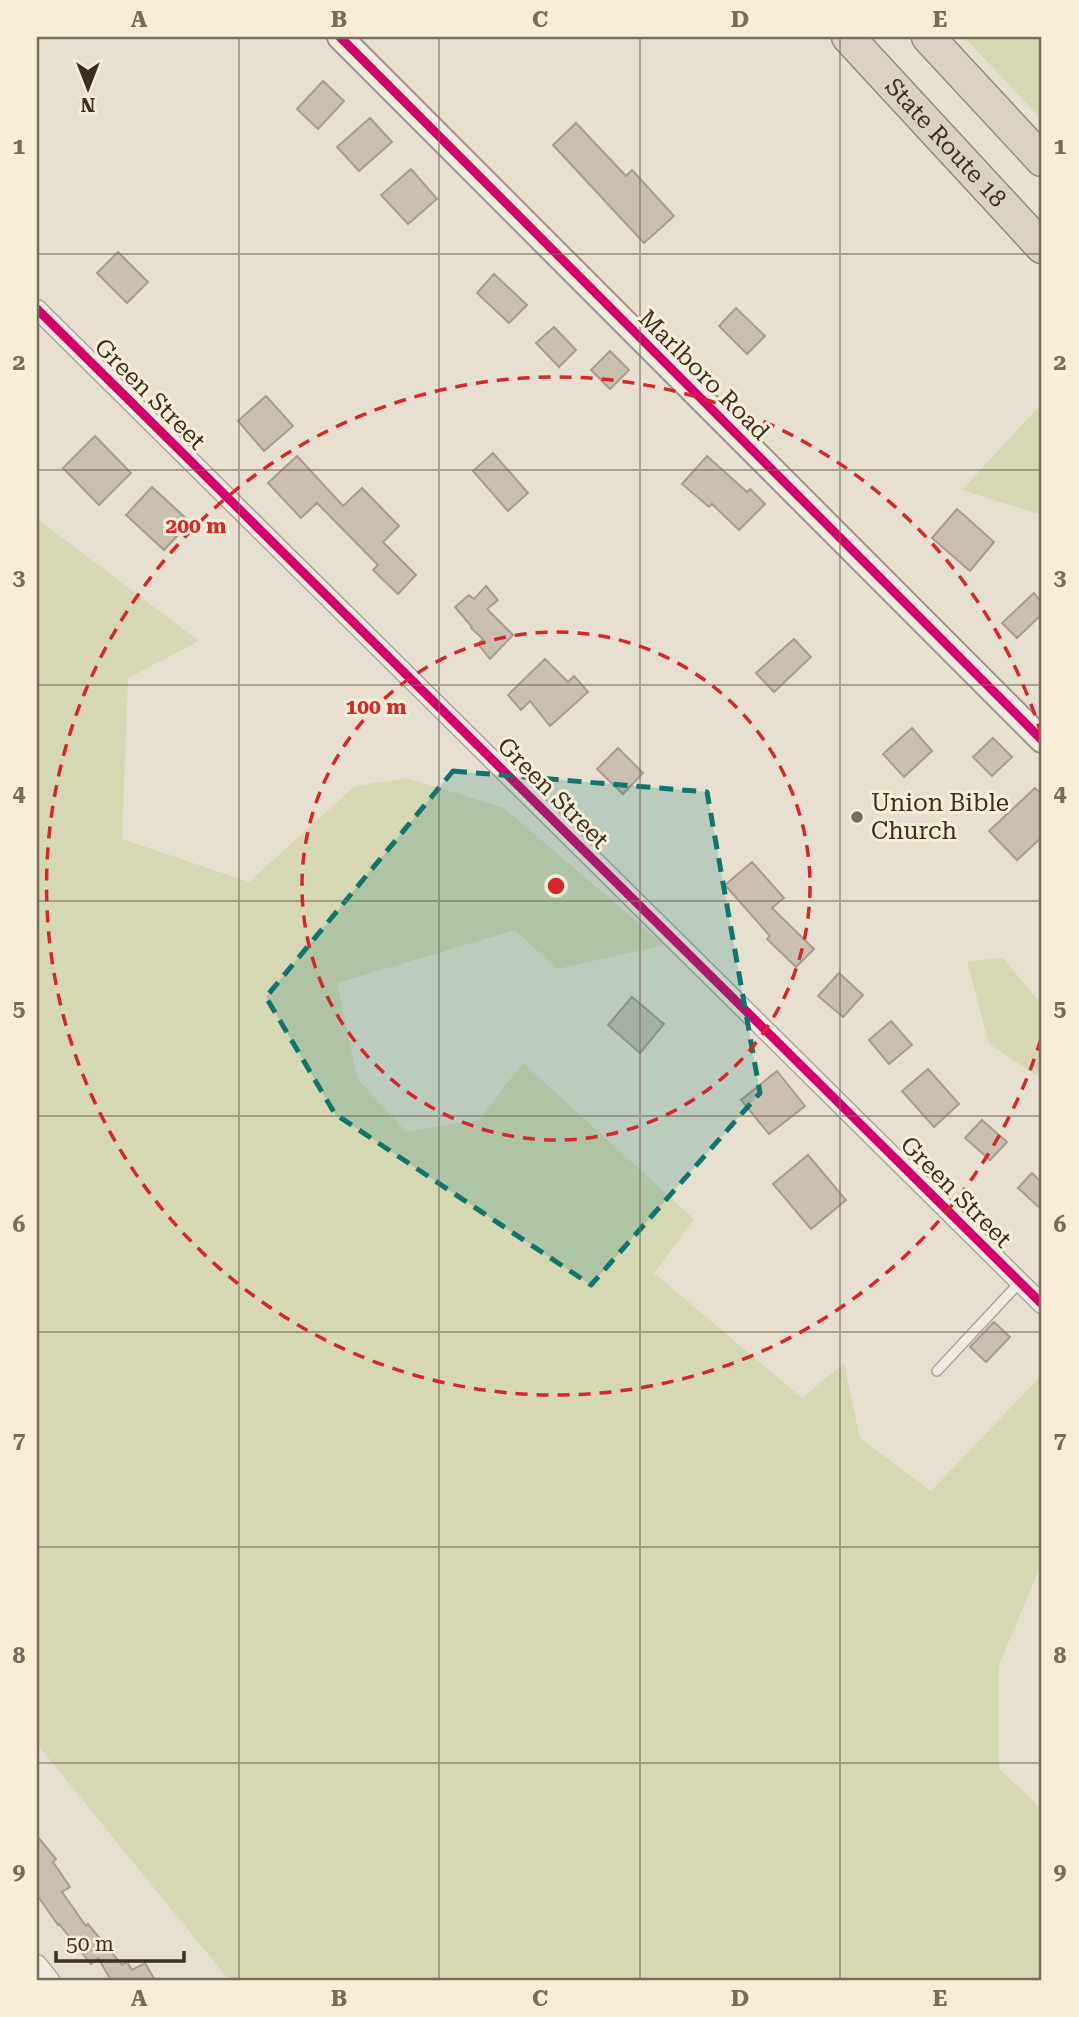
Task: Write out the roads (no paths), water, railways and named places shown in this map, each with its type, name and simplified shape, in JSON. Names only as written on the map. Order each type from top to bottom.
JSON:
[{"type":"highway","name":"State Route 18","points":[[848,37],[1042,247]]},
{"type":"highway","points":[[928,37],[1042,160]]},
{"type":"street","name":"Marlboro Road","points":[[340,37],[1042,740]]},
{"type":"street","name":"Green Street","points":[[37,309],[1042,1304]]},
{"type":"street","points":[[37,1964],[50,1980]]},
{"type":"lane","points":[[937,1371],[1020,1282]]},
{"type":"place","name":"Union Bible Church","points":[[857,817]]}]
